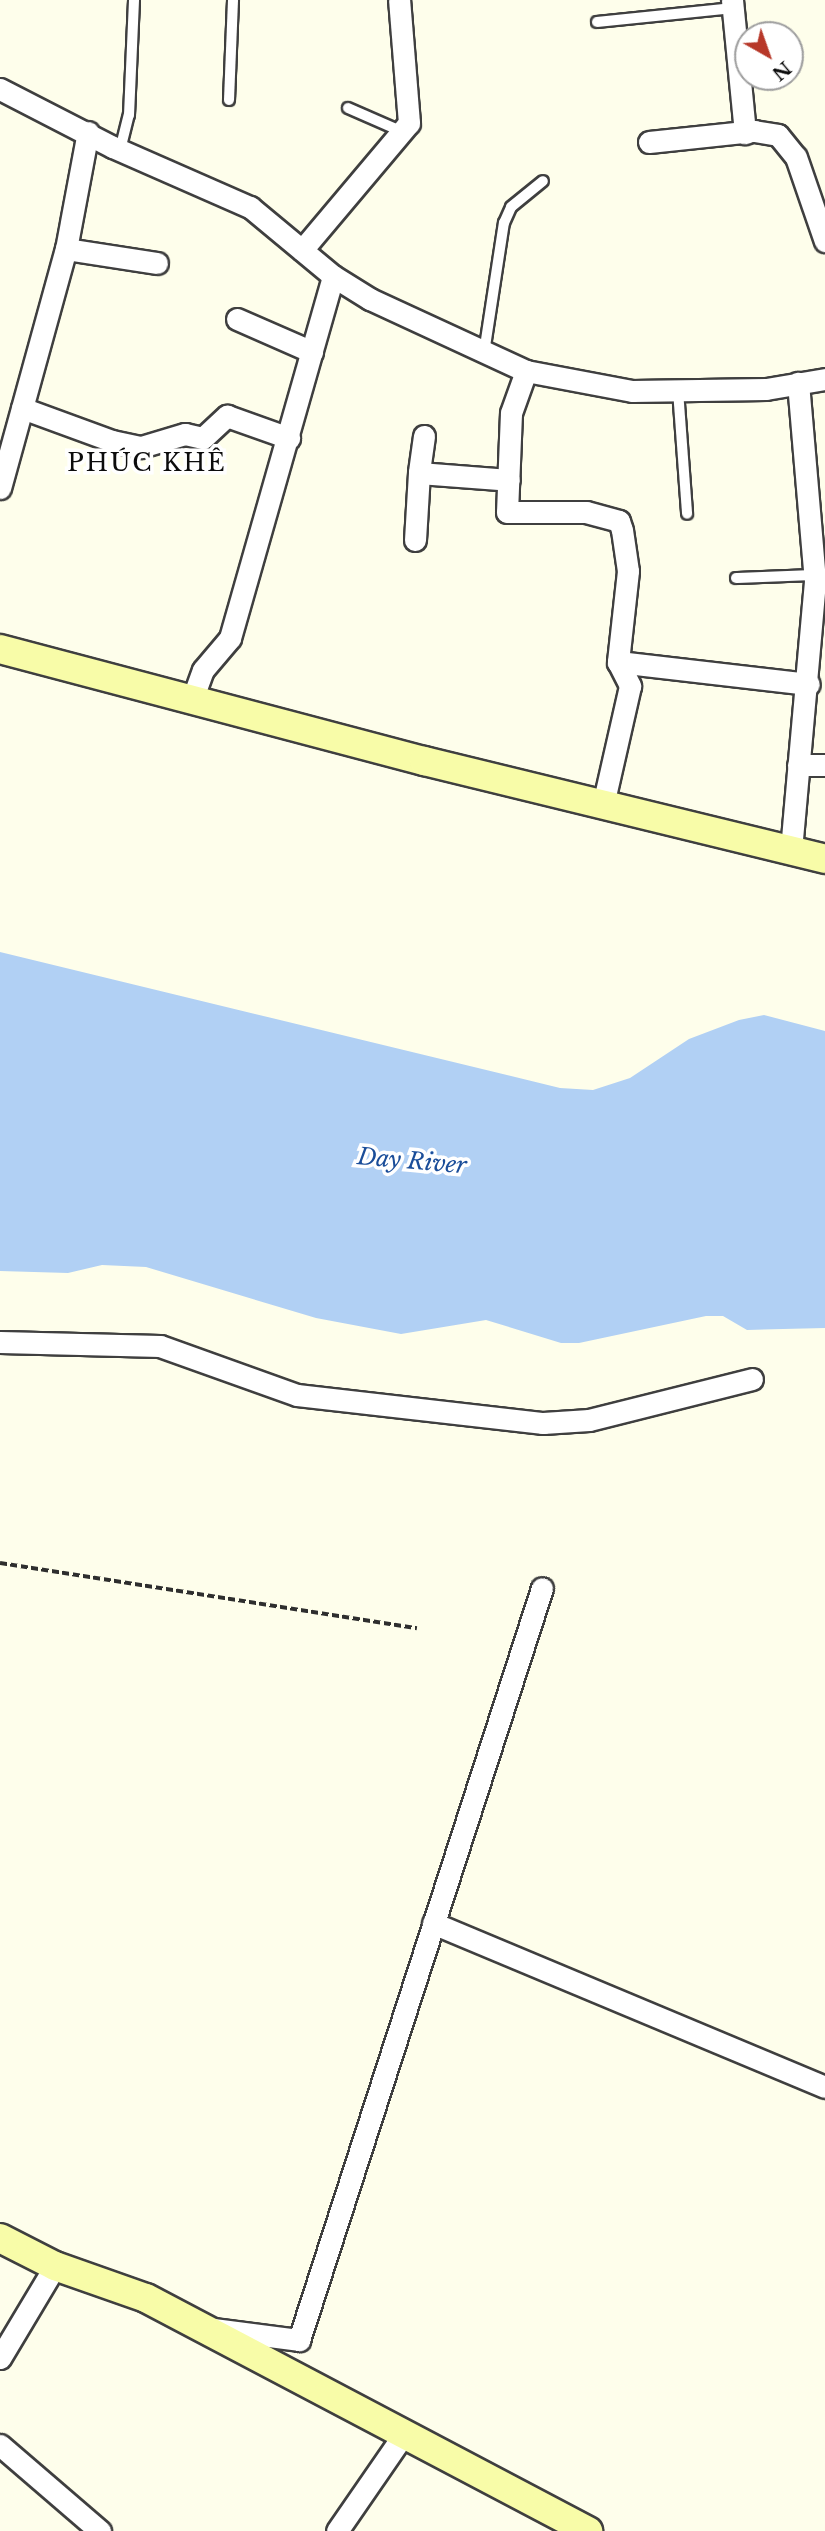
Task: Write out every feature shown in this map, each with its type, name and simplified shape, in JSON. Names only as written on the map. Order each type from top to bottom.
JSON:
[{"type":"street","points":[[302,250],[409,123],[399,0]]},
{"type":"street","points":[[733,4],[745,133]]},
{"type":"street","points":[[0,89],[121,150],[250,207],[333,276],[370,299],[526,371],[632,391],[766,389],[825,379]]},
{"type":"street","points":[[0,488],[65,249],[88,132]]},
{"type":"street","points":[[649,142],[768,132],[789,145],[825,241]]},
{"type":"street","points":[[65,249],[158,263]]},
{"type":"street","points":[[192,700],[203,670],[230,638],[333,276]]},
{"type":"street","points":[[237,319],[312,352]]},
{"type":"street","points":[[526,371],[512,413],[507,512],[586,512],[619,521],[628,571],[618,662],[630,686],[603,805]]},
{"type":"street","points":[[791,850],[808,684],[820,621],[798,383]]},
{"type":"street","points":[[22,408],[112,441],[141,447],[185,434],[203,438],[227,416],[289,438]]},
{"type":"street","points":[[415,540],[424,436]]},
{"type":"street","points":[[419,472],[509,480]]},
{"type":"street","points":[[0,649],[603,805],[825,859]]},
{"type":"street","points":[[618,662],[808,684]]},
{"type":"street","points":[[798,765],[825,765]]},
{"type":"street","points":[[0,1342],[160,1346],[297,1395],[543,1423],[589,1420],[752,1379]]},
{"type":"street","points":[[201,2328],[299,2340],[542,1588]]},
{"type":"street","points":[[433,1923],[825,2087]]},
{"type":"street","points":[[0,2238],[55,2266],[146,2298],[404,2434],[570,2527]]},
{"type":"street","points":[[0,2358],[55,2266]]},
{"type":"street","points":[[337,2531],[404,2434]]},
{"type":"street","points":[[0,2445],[100,2531]]},
{"type":"lane","points":[[121,150],[129,115],[134,0]]},
{"type":"lane","points":[[229,100],[233,0]]},
{"type":"lane","points":[[597,22],[733,4]]},
{"type":"lane","points":[[348,108],[402,132]]},
{"type":"lane","points":[[484,353],[504,223],[511,207],[544,181]]},
{"type":"lane","points":[[678,390],[687,514]]},
{"type":"lane","points":[[736,578],[818,579]]},
{"type":"path","points":[[0,1563],[417,1628]]},
{"type":"water","name":"Day River","points":[[0,952],[560,1088],[593,1090],[630,1078],[689,1039],[739,1020],[764,1015],[825,1031],[825,1328],[747,1330],[723,1316],[706,1316],[579,1343],[561,1343],[486,1320],[401,1334],[316,1318],[146,1267],[102,1265],[68,1273],[0,1271]]},
{"type":"district","name":"PHÚC KHÊ","points":[[147,463]]}]
